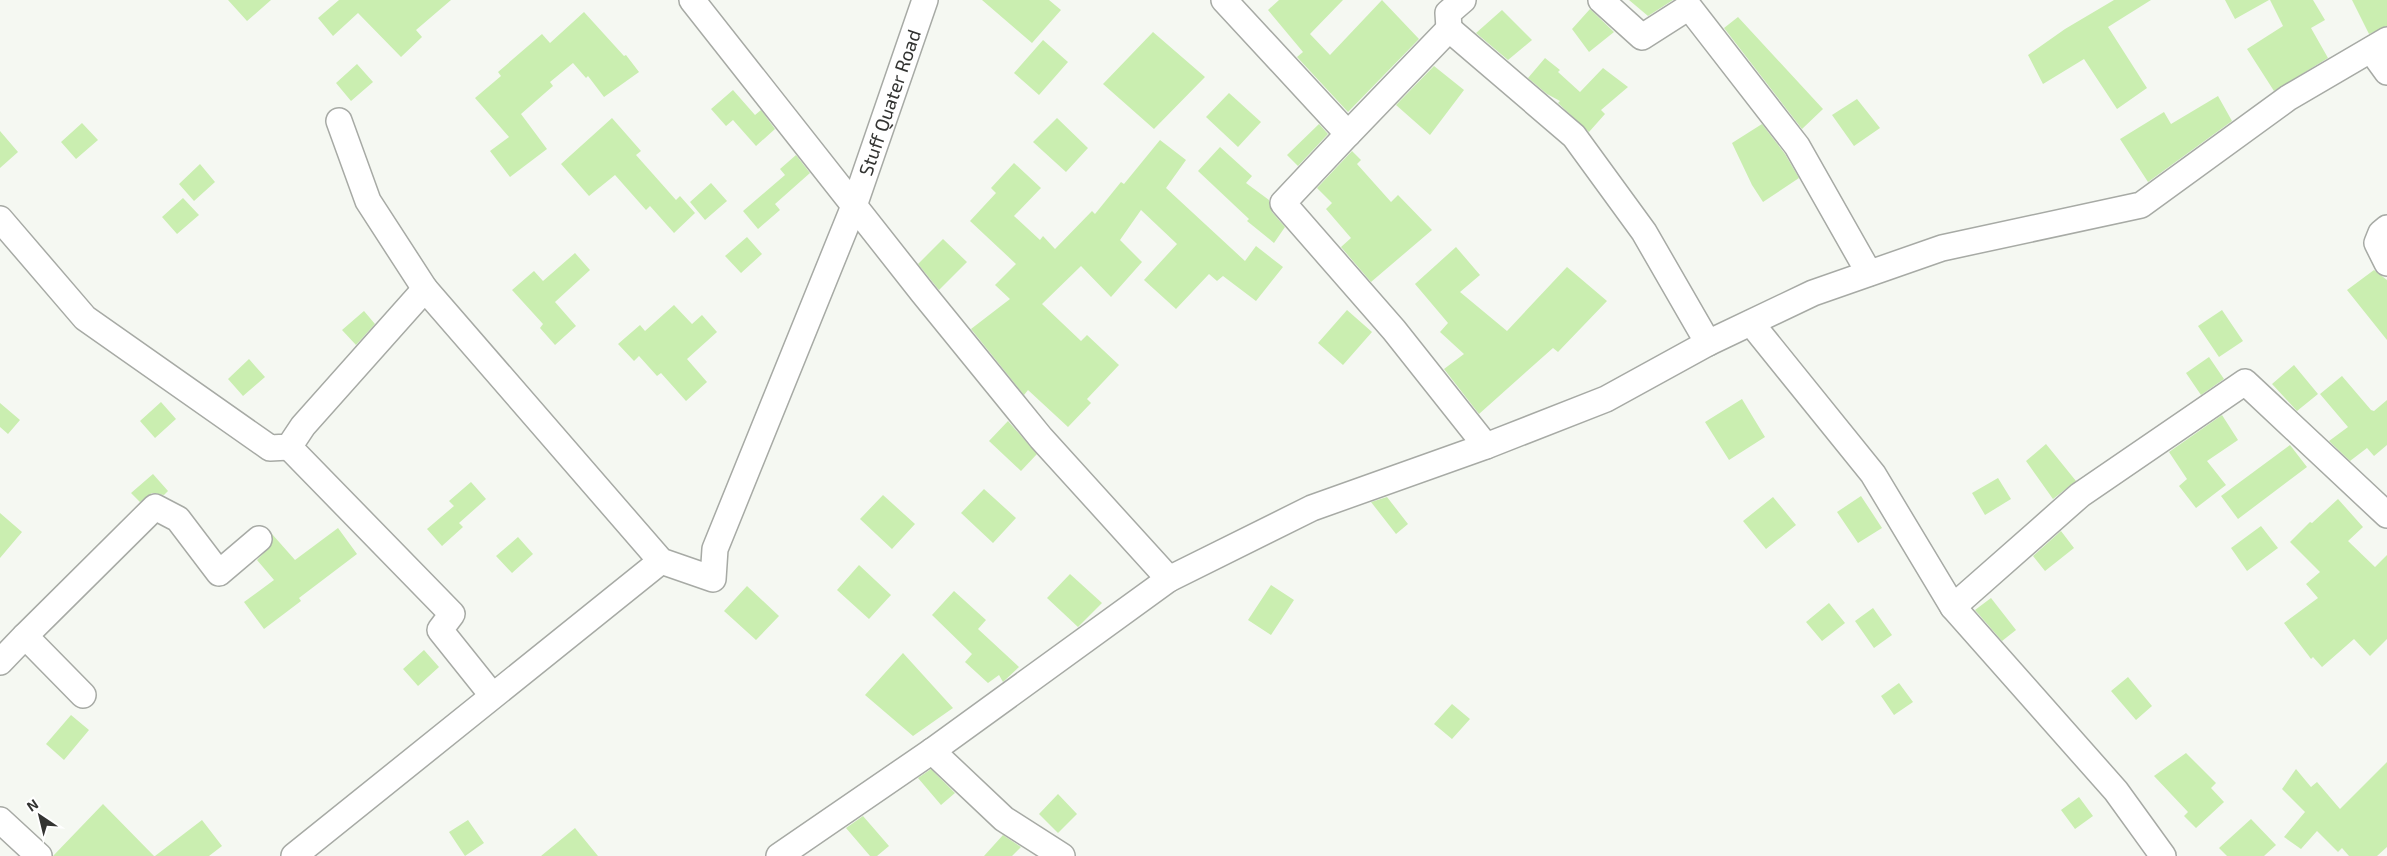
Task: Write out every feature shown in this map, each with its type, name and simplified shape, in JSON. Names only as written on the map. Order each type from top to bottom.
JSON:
[{"type":"street","points":[[692,0],[854,206],[1041,438],[1169,579]]},
{"type":"street","name":"Stuff Quater Road","points":[[661,562],[713,579],[715,549],[854,206],[925,0]]},
{"type":"street","points":[[1224,0],[1348,134]]},
{"type":"street","points":[[1463,0],[1448,13],[1449,29],[1574,136],[1644,232],[1708,342]]},
{"type":"street","points":[[1601,0],[1642,38],[1692,4],[1797,146],[1869,273]]},
{"type":"street","points":[[1449,29],[1283,203],[1394,330],[1486,446]]},
{"type":"street","points":[[783,855],[932,751],[1169,579],[1312,508],[1486,446],[1606,399],[1708,342],[1813,293],[1942,248],[2141,205],[2288,98],[2379,45],[2387,72]]},
{"type":"street","points":[[294,856],[661,562],[425,289],[368,201],[339,121]]},
{"type":"street","points":[[0,219],[85,318],[270,448],[289,447],[452,614],[440,630],[492,696]]},
{"type":"street","points":[[2387,228],[2381,233],[2377,243],[2387,263]]},
{"type":"street","points":[[289,447],[303,426],[425,289]]},
{"type":"street","points":[[1751,323],[1873,474],[1953,607],[2116,791],[2163,856]]},
{"type":"street","points":[[1953,607],[2080,495],[2245,382],[2387,516]]},
{"type":"street","points":[[0,662],[154,507],[178,519],[219,573],[259,539]]},
{"type":"street","points":[[25,636],[83,696]]},
{"type":"street","points":[[932,751],[1004,819],[1062,856]]},
{"type":"street","points":[[0,820],[39,856]]},
{"type":"building","points":[[228,0],[271,0],[247,21]]},
{"type":"building","points":[[339,0],[451,0],[416,30],[422,37],[401,57],[358,13],[333,36],[318,18]]},
{"type":"building","points":[[982,0],[1049,0],[1061,10],[1032,43]]},
{"type":"building","points":[[1279,0],[1343,0],[1310,34],[1330,55],[1382,0],[1419,39],[1348,112],[1297,57],[1303,52],[1268,10]]},
{"type":"building","points":[[1629,0],[1673,0],[1648,16]]},
{"type":"building","points":[[2114,0],[2151,0],[2108,27],[2147,88],[2117,109],[2084,59],[2043,84],[2028,55],[2065,29]]},
{"type":"building","points":[[2225,0],[2269,0],[2235,19]]},
{"type":"building","points":[[2270,0],[2313,0],[2325,20],[2311,28],[2328,58],[2274,91],[2247,49],[2283,26]]},
{"type":"building","points":[[2352,0],[2387,0],[2387,26],[2369,34]]},
{"type":"building","points":[[1590,9],[1614,32],[1589,52],[1572,29]]},
{"type":"building","points":[[1502,10],[1532,40],[1508,60],[1476,33]]},
{"type":"building","points":[[584,12],[624,56],[626,55],[639,72],[604,97],[588,76],[586,78],[573,63],[550,82],[553,86],[521,114],[547,149],[510,177],[490,151],[509,137],[475,98],[501,76],[498,72],[542,34],[550,43]]},
{"type":"building","points":[[1738,17],[1823,109],[1802,129],[1724,28]]},
{"type":"building","points":[[1153,32],[1205,77],[1154,129],[1103,84]]},
{"type":"building","points":[[1043,40],[1068,62],[1039,95],[1014,73]]},
{"type":"building","points":[[1545,58],[1560,70],[1558,72],[1580,92],[1603,68],[1628,87],[1601,110],[1605,114],[1589,132],[1558,103],[1560,101],[1547,94],[1528,78]]},
{"type":"building","points":[[357,64],[373,82],[351,101],[336,83]]},
{"type":"building","points":[[1434,66],[1464,90],[1430,135],[1396,105]]},
{"type":"building","points":[[733,90],[755,115],[761,110],[775,129],[756,146],[733,120],[726,126],[711,109]]},
{"type":"building","points":[[1229,93],[1261,122],[1238,147],[1206,117]]},
{"type":"building","points":[[2218,96],[2232,121],[2148,182],[2120,139],[2164,112],[2171,124]]},
{"type":"building","points":[[1857,99],[1880,128],[1854,146],[1832,115]]},
{"type":"building","points":[[612,118],[641,151],[636,155],[676,200],[680,196],[695,213],[674,233],[650,206],[646,210],[615,175],[589,196],[561,164]]},
{"type":"building","points":[[1057,118],[1088,148],[1066,172],[1033,142]]},
{"type":"building","points":[[82,123],[98,140],[76,159],[61,142]]},
{"type":"building","points":[[1319,124],[1328,134],[1298,166],[1287,155]]},
{"type":"building","points":[[1762,124],[1785,154],[1799,178],[1763,202],[1752,185],[1732,143]]},
{"type":"building","points":[[0,131],[18,152],[0,168]]},
{"type":"building","points":[[1160,140],[1186,160],[1166,188],[1245,261],[1256,246],[1283,267],[1256,301],[1223,276],[1217,281],[1209,274],[1176,309],[1144,280],[1177,244],[1141,210],[1120,240],[1142,262],[1111,297],[1081,266],[1042,304],[1081,341],[1087,335],[1119,365],[1087,399],[1091,403],[1068,427],[1028,390],[1024,395],[971,329],[1010,299],[995,285],[1016,264],[970,221],[996,193],[991,188],[1014,163],[1041,188],[1014,216],[1040,240],[1043,236],[1055,249],[1092,211],[1095,214],[1121,182],[1124,184]]},
{"type":"building","points":[[1220,147],[1252,176],[1246,183],[1269,200],[1272,212],[1285,227],[1274,243],[1247,221],[1249,219],[1198,171]]},
{"type":"building","points":[[1352,151],[1361,160],[1357,164],[1391,202],[1398,195],[1432,230],[1371,282],[1341,247],[1351,238],[1326,209],[1332,203],[1317,188]]},
{"type":"building","points":[[796,155],[810,173],[775,204],[780,210],[758,229],[743,211],[785,175],[780,169]]},
{"type":"building","points":[[200,164],[215,182],[194,201],[179,184]]},
{"type":"building","points":[[711,183],[727,201],[705,220],[690,202]]},
{"type":"building","points":[[183,198],[199,215],[177,234],[162,217]]},
{"type":"building","points":[[747,237],[762,254],[741,273],[725,256]]},
{"type":"building","points":[[943,239],[967,262],[939,290],[918,264]]},
{"type":"building","points":[[1456,247],[1480,275],[1460,292],[1507,331],[1567,267],[1607,301],[1558,352],[1553,348],[1479,414],[1444,369],[1464,354],[1440,332],[1448,323],[1415,284]]},
{"type":"building","points":[[575,253],[590,270],[555,302],[576,326],[555,345],[540,328],[543,324],[512,290],[534,271],[543,281]]},
{"type":"building","points":[[2374,270],[2387,280],[2387,340],[2347,290]]},
{"type":"building","points":[[674,305],[692,324],[702,315],[717,332],[687,359],[707,382],[686,401],[661,373],[657,376],[639,356],[634,361],[618,344],[640,325],[645,331]]},
{"type":"building","points":[[1347,310],[1372,332],[1343,365],[1318,343]]},
{"type":"building","points":[[2222,310],[2243,341],[2219,357],[2198,326]]},
{"type":"building","points":[[364,311],[375,324],[356,345],[342,330]]},
{"type":"building","points":[[2209,357],[2224,379],[2201,395],[2186,373]]},
{"type":"building","points":[[249,359],[265,377],[243,396],[228,379]]},
{"type":"building","points":[[2294,365],[2318,394],[2297,411],[2272,384]]},
{"type":"building","points":[[2342,376],[2371,410],[2374,411],[2387,400],[2387,445],[2374,456],[2367,448],[2350,461],[2329,441],[2348,427],[2320,394]]},
{"type":"building","points":[[1742,399],[1765,437],[1729,460],[1705,422]]},
{"type":"building","points":[[161,402],[176,419],[155,438],[140,421]]},
{"type":"building","points":[[0,403],[20,420],[8,434],[0,427]]},
{"type":"building","points":[[2222,415],[2238,440],[2207,461],[2226,485],[2196,508],[2179,486],[2187,479],[2169,452]]},
{"type":"building","points":[[1008,421],[1037,454],[1021,471],[989,441]]},
{"type":"building","points":[[2046,444],[2076,481],[2053,499],[2026,461]]},
{"type":"building","points":[[2290,445],[2307,467],[2238,519],[2221,496]]},
{"type":"building","points":[[153,474],[168,491],[164,495],[152,493],[140,502],[131,493]]},
{"type":"building","points":[[1998,478],[2011,499],[1985,515],[1972,493]]},
{"type":"building","points":[[471,482],[486,499],[459,523],[463,527],[442,546],[427,529],[454,506],[449,501]]},
{"type":"building","points":[[984,489],[1016,518],[993,543],[961,513]]},
{"type":"building","points":[[883,495],[915,524],[892,549],[860,519]]},
{"type":"building","points":[[1861,496],[1882,528],[1858,543],[1837,512]]},
{"type":"building","points":[[1387,497],[1408,524],[1396,534],[1371,502]]},
{"type":"building","points":[[1773,497],[1796,525],[1766,549],[1743,521]]},
{"type":"building","points":[[2338,499],[2363,527],[2348,541],[2375,567],[2387,555],[2387,639],[2370,656],[2354,639],[2322,667],[2313,657],[2311,659],[2284,623],[2318,598],[2306,584],[2320,572],[2290,542],[2310,522],[2312,523]]},
{"type":"building","points":[[0,513],[22,532],[0,558]]},
{"type":"building","points":[[2261,526],[2278,548],[2247,571],[2231,548]]},
{"type":"building","points":[[338,528],[357,554],[299,598],[301,601],[264,629],[244,602],[274,580],[257,560],[272,544],[272,534],[295,560]]},
{"type":"building","points":[[2061,531],[2074,548],[2045,571],[2033,556]]},
{"type":"building","points":[[518,537],[533,554],[512,573],[496,556]]},
{"type":"building","points":[[859,565],[891,595],[869,619],[837,590]]},
{"type":"building","points":[[1070,574],[1102,603],[1078,627],[1047,598]]},
{"type":"building","points":[[1271,585],[1294,600],[1271,635],[1248,620]]},
{"type":"building","points":[[747,586],[779,616],[756,640],[724,611]]},
{"type":"building","points":[[954,591],[986,620],[978,629],[1019,667],[1003,682],[999,675],[988,683],[965,662],[972,654],[932,615]]},
{"type":"building","points":[[1991,598],[2016,630],[2002,641],[1975,610]]},
{"type":"building","points":[[1829,603],[1845,623],[1822,641],[1806,622]]},
{"type":"building","points":[[1873,608],[1892,635],[1874,648],[1855,621]]},
{"type":"building","points":[[424,650],[439,667],[418,686],[403,669]]},
{"type":"building","points":[[903,653],[953,708],[913,736],[865,695]]},
{"type":"building","points":[[2128,677],[2152,706],[2136,720],[2111,691]]},
{"type":"building","points":[[1899,683],[1913,702],[1894,715],[1881,696]]},
{"type":"building","points":[[1452,704],[1470,719],[1452,739],[1434,724]]},
{"type":"building","points":[[71,715],[89,730],[64,760],[46,744]]},
{"type":"building","points":[[2186,753],[2216,783],[2211,788],[2224,802],[2196,828],[2184,816],[2188,812],[2154,776]]},
{"type":"building","points":[[2387,762],[2387,847],[2377,856],[2349,856],[2342,848],[2338,852],[2317,831],[2301,849],[2284,837],[2305,812],[2282,789],[2296,769],[2311,787],[2317,782],[2340,809]]},
{"type":"building","points":[[931,769],[955,793],[941,805],[918,778]]},
{"type":"building","points":[[1058,794],[1077,814],[1058,833],[1039,814]]},
{"type":"building","points":[[2079,797],[2093,816],[2075,829],[2061,810]]},
{"type":"building","points":[[103,804],[154,856],[53,856]]},
{"type":"building","points":[[863,816],[889,846],[877,856],[870,856],[846,828]]},
{"type":"building","points":[[2251,819],[2276,845],[2264,856],[2227,856],[2219,848]]},
{"type":"building","points":[[202,820],[222,846],[209,856],[155,856]]},
{"type":"building","points":[[468,820],[484,843],[465,856],[449,832]]},
{"type":"building","points":[[575,828],[598,856],[541,856]]},
{"type":"building","points":[[1003,835],[1021,847],[1012,856],[984,856]]}]
